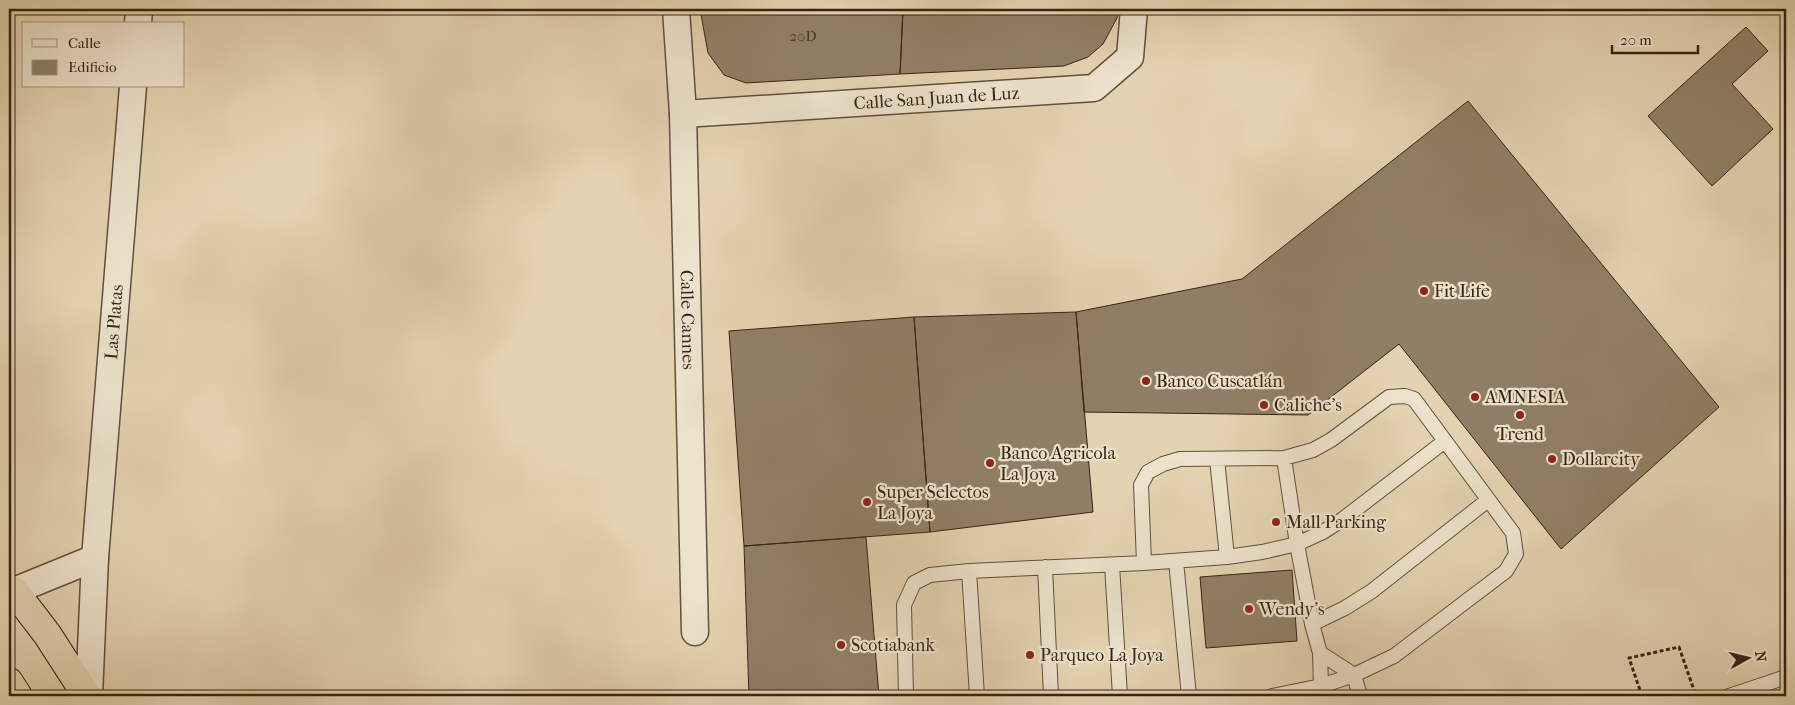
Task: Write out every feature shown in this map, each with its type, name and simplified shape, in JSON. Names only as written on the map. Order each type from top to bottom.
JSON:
[{"type":"highway","points":[[11,590],[46,634],[88,696]]},
{"type":"highway","points":[[9,682],[18,696]]},
{"type":"street","points":[[138,22],[139,9]]},
{"type":"street","name":"Calle Cannes","points":[[676,9],[684,114],[695,632]]},
{"type":"street","name":"Calle San Juan de Luz","points":[[684,114],[1094,88],[1130,57],[1134,9]]},
{"type":"street","name":"Las Platas","points":[[88,696],[95,558],[132,88]]},
{"type":"street","points":[[11,590],[95,558]]},
{"type":"lane","points":[[1144,563],[1141,486],[1148,472],[1163,464],[1180,459],[1284,458],[1313,450],[1331,440],[1389,397],[1405,396],[1414,399],[1513,533],[1516,554],[1506,571],[1394,656],[1322,691],[1272,696]]},
{"type":"lane","points":[[906,696],[904,605],[914,583],[930,575],[969,571],[1227,557],[1297,544],[1323,532],[1342,519],[1445,441]]},
{"type":"lane","points":[[1284,458],[1297,544],[1312,624],[1320,653],[1322,691]]},
{"type":"lane","points":[[1217,459],[1227,557]]},
{"type":"lane","points":[[1312,624],[1346,608],[1372,591],[1488,500]]},
{"type":"lane","points":[[1176,561],[1189,696]]},
{"type":"lane","points":[[1112,564],[1120,696]]},
{"type":"lane","points":[[1045,567],[1051,696]]},
{"type":"lane","points":[[969,571],[977,696]]},
{"type":"lane","points":[[1320,653],[1354,675],[1360,696]]},
{"type":"lane","points":[[1729,696],[1786,676]]},
{"type":"path","points":[[1642,696],[1629,658],[1679,647],[1696,696]]},
{"type":"building","points":[[700,9],[903,9],[900,74],[746,83],[724,75],[708,53]]},
{"type":"building","points":[[903,9],[1118,9],[1117,18],[1103,44],[1088,57],[1064,66],[900,74]]},
{"type":"building","points":[[1746,27],[1768,51],[1732,84],[1773,129],[1712,186],[1648,116]]},
{"type":"building","points":[[1468,101],[1719,407],[1561,549],[1399,344],[1308,415],[1084,412],[1076,312],[1242,279]]},
{"type":"building","points":[[1076,312],[1093,512],[930,532],[914,317]]},
{"type":"building","points":[[914,317],[930,532],[744,546],[729,331]]},
{"type":"building","points":[[866,537],[879,696],[749,696],[744,546]]},
{"type":"building","name":"Wendy's","points":[[1292,570],[1297,641],[1206,648],[1200,577]]},
{"type":"place","name":"Fit Life","points":[[1424,291]]},
{"type":"place","name":"Banco Cuscatlán","points":[[1146,381]]},
{"type":"place","name":"AMNESIA","points":[[1475,397]]},
{"type":"place","name":"Caliche's","points":[[1264,405]]},
{"type":"place","name":"Trend","points":[[1520,415]]},
{"type":"place","name":"Dollarcity","points":[[1552,459]]},
{"type":"place","name":"Banco Agricola La Joya","points":[[990,463]]},
{"type":"place","name":"Super Selectos La Joya","points":[[867,502]]},
{"type":"place","name":"Mall Parking","points":[[1276,522]]},
{"type":"place","name":"Wendy's","points":[[1249,609]]},
{"type":"place","name":"Scotiabank","points":[[841,645]]},
{"type":"place","name":"Parqueo La Joya","points":[[1030,655]]}]
